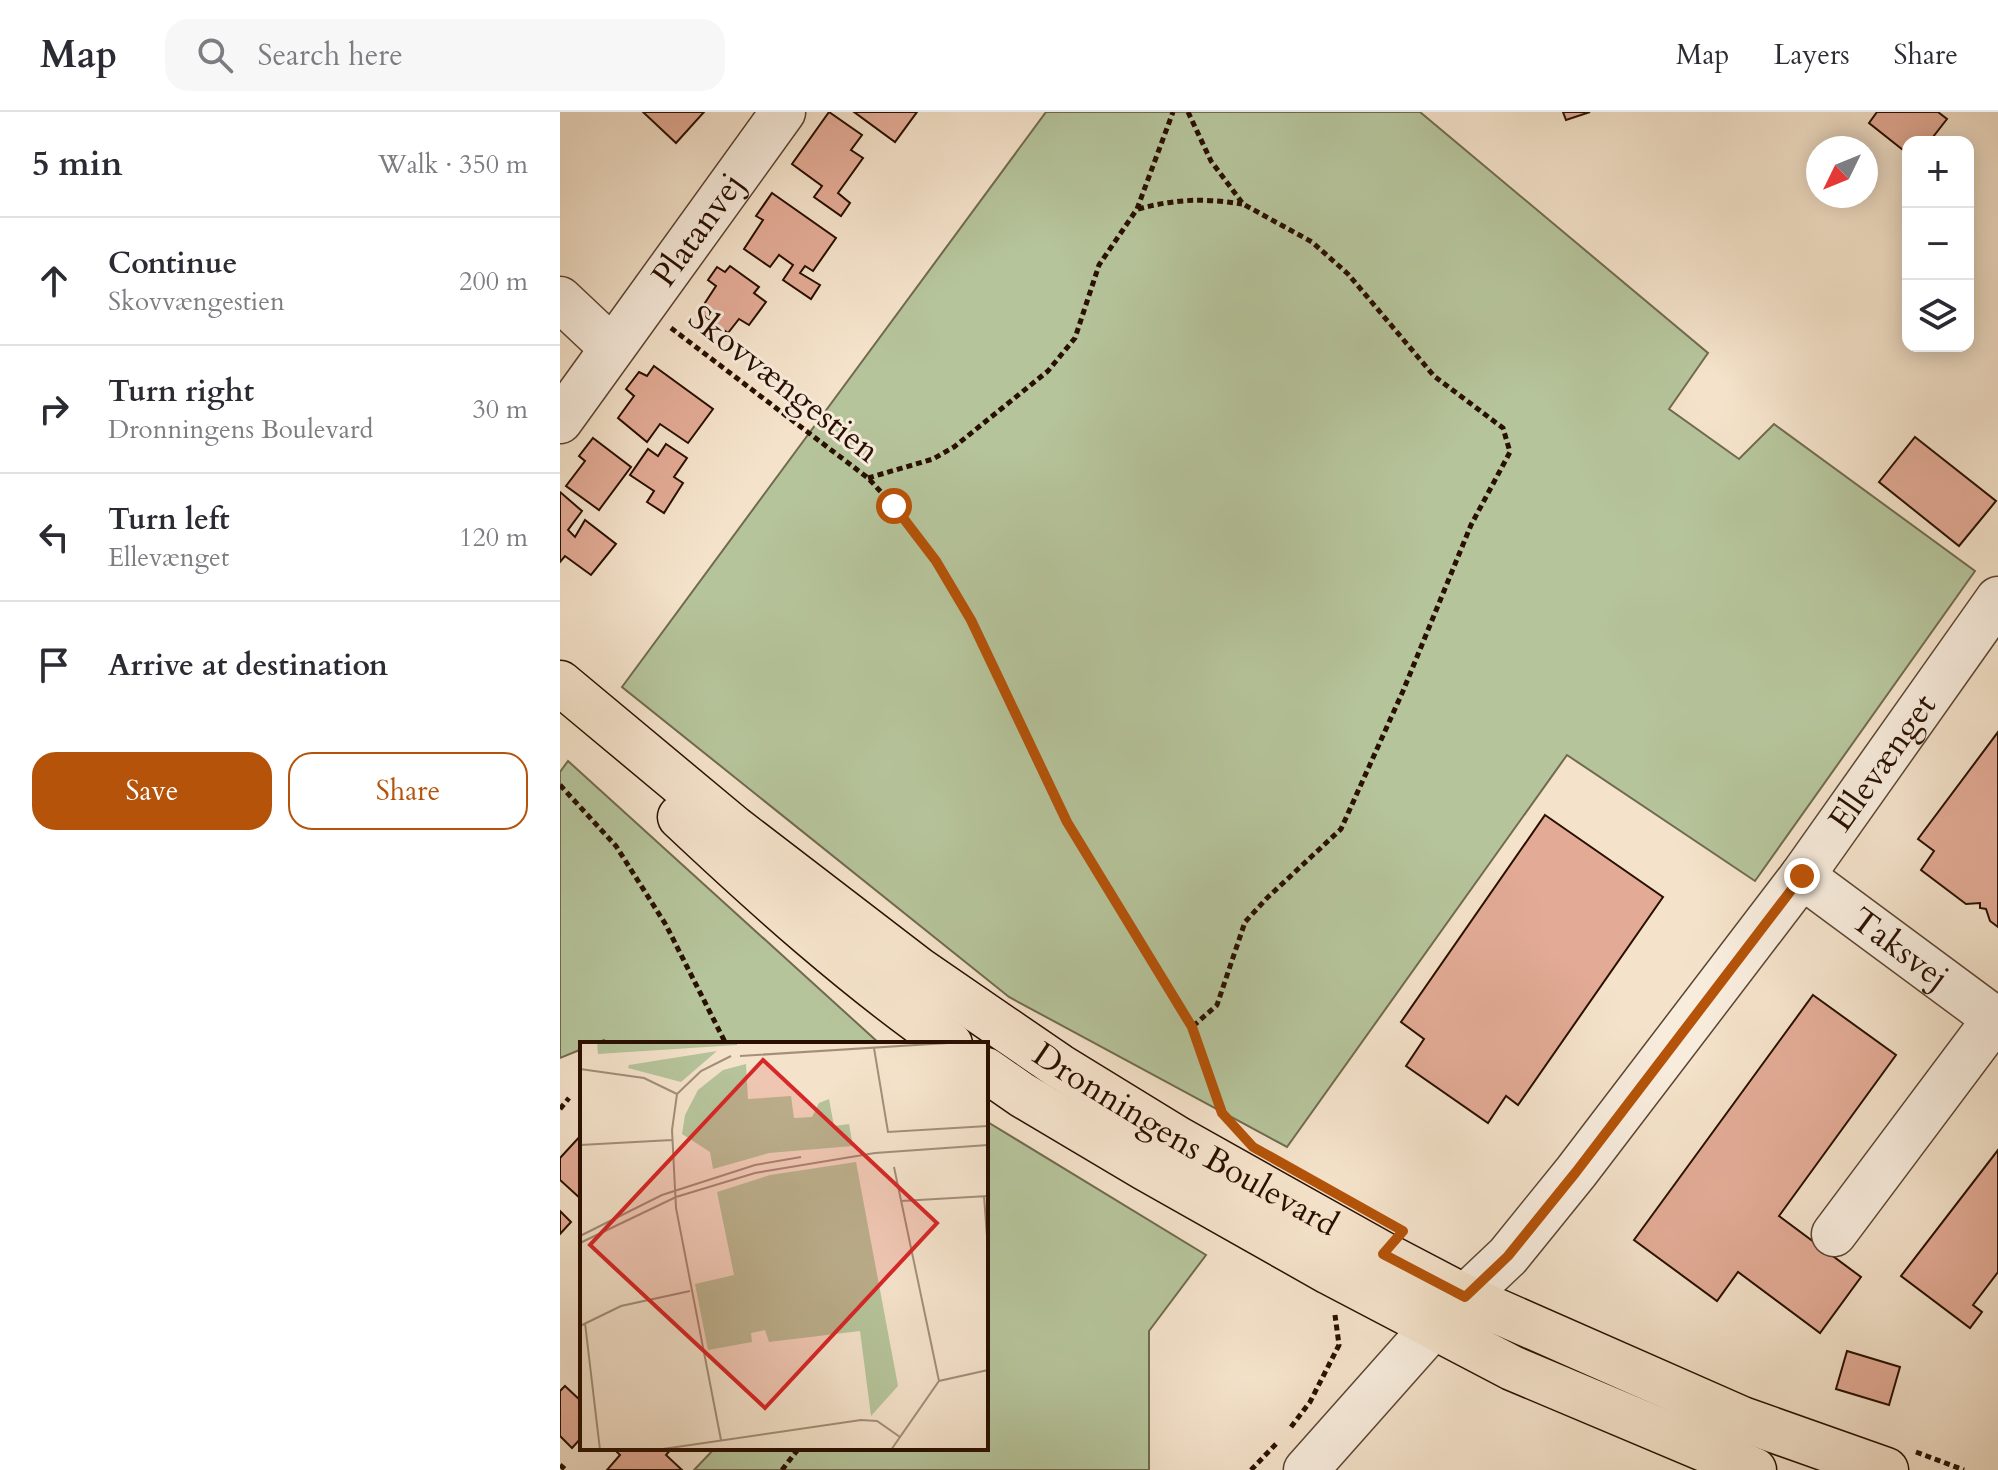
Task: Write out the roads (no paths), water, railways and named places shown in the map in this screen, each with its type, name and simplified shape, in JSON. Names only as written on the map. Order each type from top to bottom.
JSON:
[{"type":"main road","name":"Dronningens Boulevard","points":[[560,683],[734,828],[919,970],[1059,1066],[1178,1139],[1465,1297],[1742,1419],[1886,1470]]},
{"type":"main road","points":[[560,702],[578,723],[731,866],[896,1006],[947,1042]]},
{"type":"main road","name":"Dronningens Boulevard","points":[[988,1071],[1145,1168],[1433,1327],[1512,1368],[1754,1470]]},
{"type":"street","name":"Platanvej","points":[[560,421],[783,112]]},
{"type":"street","points":[[560,299],[612,348]]},
{"type":"street","name":"Ellevænget","points":[[1306,1470],[1433,1327],[1508,1256],[1576,1172],[1802,876],[1998,599]]},
{"type":"street","name":"Taksvej","points":[[1802,876],[1997,1020]]},
{"type":"street","points":[[1834,1234],[1997,1020]]}]
